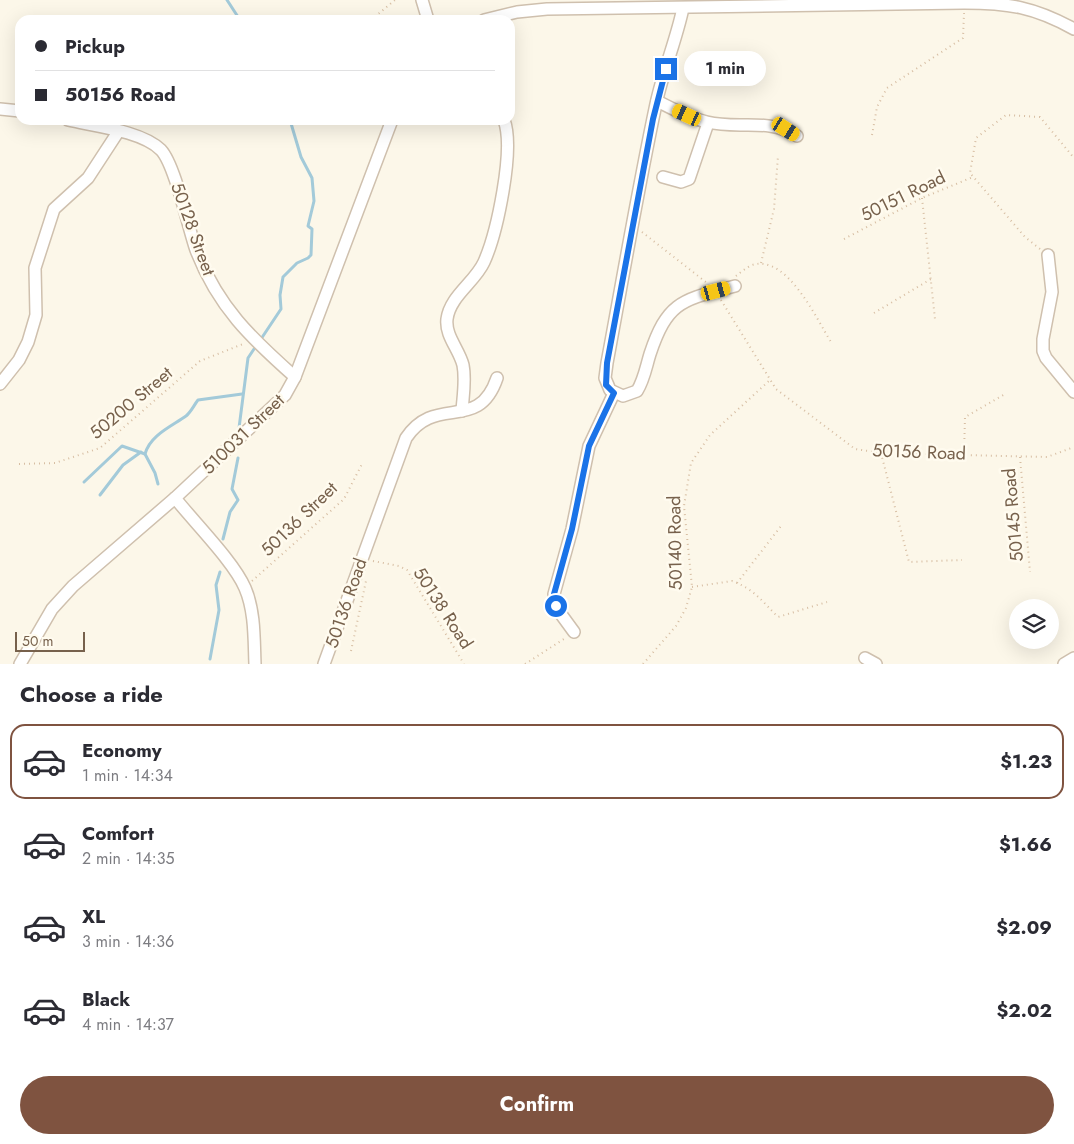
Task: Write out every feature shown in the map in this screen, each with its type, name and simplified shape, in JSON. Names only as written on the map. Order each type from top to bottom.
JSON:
[{"type":"street","points":[[422,0],[426,15]]},
{"type":"street","points":[[505,15],[595,4],[683,8],[1003,3],[1025,7],[1074,28]]},
{"type":"street","points":[[683,8],[678,34],[657,101],[607,363],[606,385],[614,393],[623,396],[631,395],[637,391],[644,376],[658,331],[672,310],[688,300],[732,284]]},
{"type":"street","points":[[657,101],[708,123],[773,125],[797,136]]},
{"type":"street","points":[[0,109],[15,110]]},
{"type":"street","points":[[663,178],[681,182],[688,179],[708,123]]},
{"type":"street","name":"50128 Street","points":[[89,125],[147,141],[166,156],[197,252],[217,293],[252,340],[295,377]]},
{"type":"street","name":"510031 Street","points":[[20,664],[52,609],[73,586],[174,498],[285,395],[295,377],[390,125]]},
{"type":"street","points":[[462,411],[463,368],[449,333],[447,318],[455,300],[473,281],[484,261],[492,235],[507,165],[508,140],[505,125]]},
{"type":"street","points":[[0,384],[19,360],[28,342],[36,315],[35,268],[54,209],[88,178],[118,132]]},
{"type":"street","points":[[1048,255],[1052,292],[1043,351],[1046,358],[1074,392]]},
{"type":"street","name":"50136 Road","points":[[324,664],[398,455],[411,430],[432,416],[476,407],[488,399],[497,378]]},
{"type":"street","points":[[574,632],[556,606],[554,594],[572,529],[589,446],[614,393]]},
{"type":"street","points":[[174,498],[234,570],[245,588],[253,622],[255,664]]},
{"type":"street","points":[[865,658],[876,664]]},
{"type":"street","points":[[1064,664],[1074,658]]},
{"type":"path","points":[[377,15],[395,0]]},
{"type":"path","points":[[872,135],[877,107],[887,88],[963,38],[964,3]]},
{"type":"path","points":[[1048,255],[1025,238],[970,173],[976,138],[1006,115],[1040,117],[1074,158]]},
{"type":"path","points":[[761,263],[774,209],[778,156]]},
{"type":"path","name":"50151 Road","points":[[844,239],[922,198],[973,177]]},
{"type":"path","points":[[922,198],[935,319]]},
{"type":"path","name":"50156 Road","points":[[633,224],[716,291],[776,389],[855,449],[881,453],[1047,457],[1074,447]]},
{"type":"path","points":[[732,284],[751,265],[761,263],[771,265],[789,276],[831,342]]},
{"type":"path","points":[[874,313],[931,279]]},
{"type":"path","name":"50200 Street","points":[[19,464],[55,463],[100,448],[200,361],[252,340]]},
{"type":"path","name":"50140 Road","points":[[643,664],[676,626],[686,608],[692,587],[684,506],[691,463],[710,435],[770,380]]},
{"type":"path","points":[[964,454],[965,417],[1005,394]]},
{"type":"path","points":[[881,453],[909,562],[962,560]]},
{"type":"path","name":"50145 Road","points":[[1020,456],[1030,572]]},
{"type":"path","name":"50136 Street","points":[[245,588],[344,499],[363,462]]},
{"type":"path","points":[[737,583],[781,526]]},
{"type":"path","name":"50138 Road","points":[[370,560],[398,566],[407,570],[464,664]]},
{"type":"path","points":[[351,651],[366,578]]},
{"type":"path","points":[[692,587],[732,581],[751,589],[778,617],[827,602]]},
{"type":"path","points":[[524,664],[574,632]]},
{"type":"waterway","points":[[227,0],[237,15]]},
{"type":"waterway","points":[[261,339],[281,309],[280,295],[283,277],[297,263],[311,255],[312,229],[308,226],[314,201],[312,178],[301,157],[291,125]]},
{"type":"waterway","points":[[239,428],[248,358],[254,349]]},
{"type":"waterway","points":[[158,484],[155,473],[145,454],[156,436],[186,416],[198,400],[242,394]]},
{"type":"waterway","points":[[84,482],[122,446],[145,454]]},
{"type":"waterway","points":[[100,495],[123,465],[141,452]]},
{"type":"waterway","points":[[223,539],[230,512],[238,500],[232,489],[238,458]]},
{"type":"waterway","points":[[210,659],[219,610],[216,585],[220,572]]},
{"type":"route","points":[[556,606],[554,594],[572,529],[589,446],[593,434],[614,393],[606,385],[607,363],[653,119],[666,69]]}]
